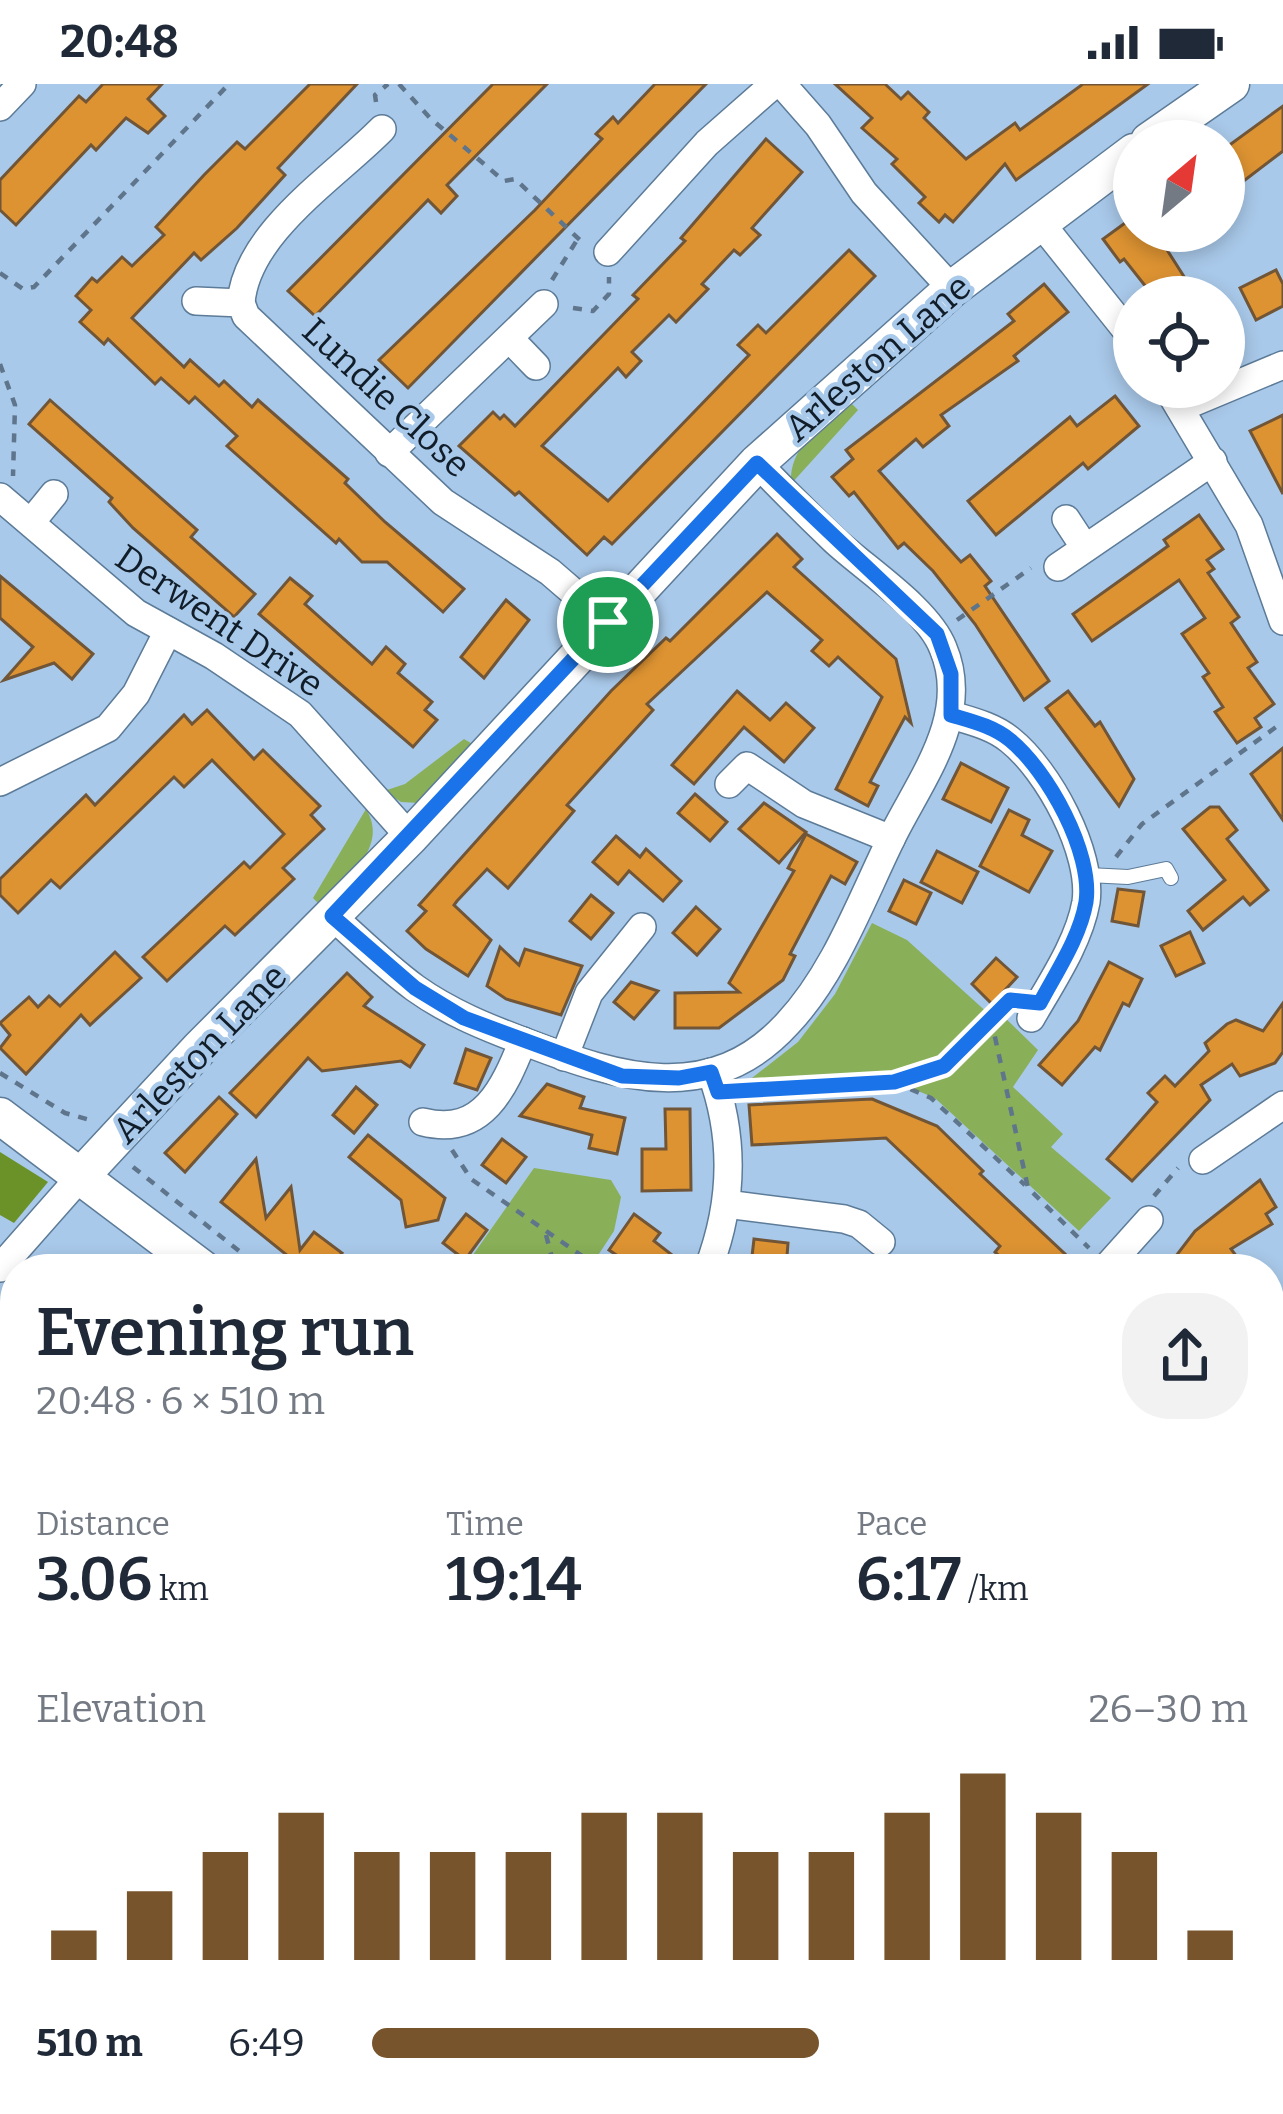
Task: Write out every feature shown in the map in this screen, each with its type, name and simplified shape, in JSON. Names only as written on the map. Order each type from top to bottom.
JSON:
[{"type":"street","points":[[0,107],[22,84]]},
{"type":"street","points":[[608,252],[707,143],[778,84],[818,125],[864,194],[952,289]]},
{"type":"street","points":[[1179,120],[1231,84]]},
{"type":"street","points":[[196,301],[241,303],[247,276],[283,221],[382,129]]},
{"type":"street","name":"Arleston Lane","points":[[12,1254],[199,1048],[410,837],[757,463],[952,289],[1113,167]]},
{"type":"street","points":[[1039,220],[1113,313]]},
{"type":"street","name":"Lundie Close","points":[[241,303],[246,316],[443,502],[550,572],[608,622]]},
{"type":"street","points":[[389,453],[544,304]]},
{"type":"street","points":[[510,339],[536,366]]},
{"type":"street","points":[[1245,376],[1283,365]]},
{"type":"street","points":[[1180,408],[1249,525],[1283,620]]},
{"type":"street","points":[[1058,567],[1214,461]]},
{"type":"street","points":[[332,916],[415,988],[464,1018],[564,1057],[648,1080],[715,1082],[802,1007],[951,715],[951,674],[937,634],[757,463]]},
{"type":"street","name":"Derwent Drive","points":[[6,489],[32,521],[108,591],[300,715],[410,837]]},
{"type":"street","points":[[32,521],[54,494]]},
{"type":"street","points":[[1066,519],[1085,548]]},
{"type":"street","points":[[0,782],[108,728],[136,694],[168,631]]},
{"type":"street","points":[[951,715],[993,728],[1024,753],[1083,851],[1085,907],[1072,944],[1036,1010]]},
{"type":"street","points":[[729,784],[747,766],[804,804],[891,839]]},
{"type":"street","points":[[564,1057],[589,993],[642,927]]},
{"type":"street","points":[[434,1125],[493,1105],[523,1041]]},
{"type":"street","points":[[712,1254],[730,1172],[715,1082]]},
{"type":"street","points":[[1218,1155],[1283,1105]]},
{"type":"street","points":[[0,1117],[184,1254]]},
{"type":"street","points":[[726,1204],[844,1219],[880,1242]]},
{"type":"street","points":[[1119,1254],[1149,1220]]},
{"type":"lane","points":[[1087,872],[1128,877],[1166,869],[1171,878]]},
{"type":"path","points":[[0,273],[23,289],[34,287],[229,84]]},
{"type":"path","points":[[399,84],[430,118],[504,181],[515,179],[577,240],[608,252],[609,294],[593,310],[544,304],[558,266],[577,240]]},
{"type":"path","points":[[0,364],[15,405],[6,489]]},
{"type":"path","points":[[937,634],[1040,561],[1058,567]]},
{"type":"path","points":[[1087,872],[1120,854],[1142,824],[1283,722]]},
{"type":"path","points":[[715,1082],[894,1082],[944,1066],[1010,1000],[1036,1010]]},
{"type":"path","points":[[992,1019],[1028,1188]]},
{"type":"path","points":[[894,1082],[931,1098],[1094,1254]]},
{"type":"path","points":[[434,1125],[471,1179],[577,1254]]},
{"type":"path","points":[[1149,1220],[1150,1201],[1186,1158],[1218,1155]]},
{"type":"path","points":[[546,1235],[551,1254]]},
{"type":"green space","points":[[851,403],[858,410],[791,484],[801,447]]},
{"type":"green space","points":[[464,739],[476,746],[420,803],[401,802],[384,791],[405,784]]},
{"type":"green space","points":[[366,809],[372,823],[369,850],[320,905],[313,898]]},
{"type":"green space","points":[[872,923],[907,940],[990,1015],[996,1009],[1038,1050],[1013,1087],[1063,1134],[1051,1147],[1111,1198],[1079,1231],[936,1099],[865,1079],[743,1085],[798,1042],[835,994]]},
{"type":"green space","points":[[0,1152],[48,1182],[14,1223],[0,1215]]},
{"type":"green space","points":[[534,1168],[611,1180],[621,1197],[614,1231],[599,1254],[474,1254]]},
{"type":"building","points":[[103,84],[162,84],[148,99],[165,116],[148,133],[126,118],[96,150],[91,145],[16,225],[0,210],[0,180],[79,96],[86,102]]},
{"type":"building","points":[[310,84],[357,84],[278,168],[285,175],[237,228],[201,260],[194,253],[132,318],[184,367],[190,360],[219,386],[224,381],[252,407],[258,400],[348,479],[345,483],[385,522],[464,589],[443,612],[387,562],[362,562],[339,539],[336,543],[227,446],[237,436],[195,397],[189,403],[161,378],[155,384],[108,339],[104,344],[80,322],[91,310],[76,296],[92,278],[97,282],[122,257],[132,266],[164,235],[156,227],[204,175],[237,142],[245,149]]},
{"type":"building","points":[[493,84],[547,84],[447,185],[457,196],[441,213],[428,200],[315,316],[288,291]]},
{"type":"building","points":[[655,84],[706,84],[408,388],[379,360],[535,210],[602,139],[596,134],[613,117],[618,123]]},
{"type":"building","points":[[835,84],[885,84],[901,99],[908,92],[929,112],[924,118],[966,159],[1015,123],[1020,130],[1083,84],[1148,84],[1016,180],[1005,164],[953,222],[945,215],[939,222],[919,203],[925,197],[892,164],[897,159],[862,128],[872,118]]},
{"type":"building","points":[[1283,106],[1283,151],[1245,180],[1245,134]]},
{"type":"building","points":[[766,139],[802,172],[752,228],[760,235],[740,255],[734,250],[702,284],[708,289],[676,322],[669,315],[632,352],[641,361],[626,377],[618,368],[542,446],[608,501],[749,355],[738,345],[758,325],[766,333],[849,250],[875,276],[612,544],[604,537],[587,555],[519,492],[515,495],[459,446],[493,412],[515,426],[638,299],[633,295],[685,241],[681,238]]},
{"type":"building","points":[[1113,232],[1113,252],[1168,252],[1184,276],[1137,276],[1124,259],[1120,262],[1103,239]]},
{"type":"building","points":[[1276,270],[1283,284],[1283,306],[1256,320],[1245,298],[1245,286]]},
{"type":"building","points":[[1044,284],[1068,312],[1014,356],[1018,361],[941,415],[949,426],[923,447],[916,439],[879,471],[961,562],[970,555],[991,581],[985,586],[1049,681],[1024,700],[975,624],[933,571],[904,543],[898,548],[854,492],[849,496],[832,477],[853,459],[846,450],[1014,321],[1008,314]]},
{"type":"building","points":[[1113,398],[1113,408],[1125,408],[1139,426],[1088,469],[1083,463],[996,535],[968,501],[1070,417],[1077,426]]},
{"type":"building","points":[[50,400],[197,530],[191,537],[255,594],[234,617],[133,528],[109,502],[112,498],[29,424]]},
{"type":"building","points":[[1283,415],[1283,494],[1250,431]]},
{"type":"building","points":[[1199,515],[1223,549],[1207,560],[1214,569],[1208,573],[1239,617],[1231,623],[1257,662],[1248,668],[1274,704],[1255,718],[1261,727],[1237,743],[1215,712],[1223,707],[1203,677],[1209,673],[1182,634],[1205,618],[1179,580],[1092,641],[1073,614],[1168,546],[1164,540]]},
{"type":"building","points":[[777,534],[802,559],[794,567],[896,659],[911,723],[905,717],[870,782],[878,786],[868,806],[836,789],[882,697],[838,657],[829,666],[812,651],[822,640],[767,592],[647,704],[653,710],[567,805],[574,811],[508,888],[487,869],[457,901],[454,905],[491,940],[468,976],[426,949],[407,931],[426,911],[419,905],[611,691],[666,638],[670,641]]},
{"type":"building","points":[[0,576],[93,654],[72,679],[54,663],[4,680],[33,647],[0,618]]},
{"type":"building","points":[[290,578],[312,596],[305,604],[372,664],[386,647],[405,664],[398,673],[432,702],[425,710],[437,720],[413,747],[259,614]]},
{"type":"building","points":[[506,600],[529,620],[484,678],[461,657]]},
{"type":"building","points":[[737,691],[770,720],[786,703],[814,728],[784,762],[744,727],[694,784],[672,765]]},
{"type":"building","points":[[1068,691],[1095,726],[1100,722],[1134,779],[1119,806],[1046,708]]},
{"type":"building","points":[[207,710],[254,759],[263,750],[320,806],[311,815],[324,829],[283,868],[294,879],[235,935],[225,926],[167,981],[143,957],[244,862],[250,868],[284,834],[212,760],[184,787],[174,777],[60,888],[51,880],[18,913],[0,895],[0,879],[86,795],[95,805],[184,715],[192,724]]},
{"type":"building","points":[[1283,748],[1283,820],[1251,774]]},
{"type":"building","points":[[961,763],[1008,788],[991,822],[943,799]]},
{"type":"building","points":[[695,794],[727,822],[710,841],[678,813]]},
{"type":"building","points":[[764,803],[806,832],[779,863],[739,829]]},
{"type":"building","points":[[1210,807],[1219,807],[1237,830],[1227,839],[1268,890],[1250,905],[1243,897],[1203,930],[1188,911],[1225,880],[1183,829]]},
{"type":"building","points":[[1009,810],[1029,820],[1022,835],[1052,851],[1029,892],[980,866]]},
{"type":"building","points":[[806,834],[857,862],[845,884],[831,876],[790,954],[795,956],[783,980],[719,1028],[675,1028],[675,993],[739,992],[729,983],[794,871],[788,868]]},
{"type":"building","points":[[616,836],[640,857],[646,849],[681,881],[663,901],[629,871],[618,884],[593,862]]},
{"type":"building","points":[[937,851],[978,872],[962,903],[921,882]]},
{"type":"building","points":[[904,880],[931,893],[916,924],[889,911]]},
{"type":"building","points":[[1118,889],[1144,892],[1138,926],[1112,921]]},
{"type":"building","points":[[591,895],[613,913],[591,939],[570,921]]},
{"type":"building","points":[[696,907],[720,929],[697,955],[673,933]]},
{"type":"building","points":[[1190,932],[1204,963],[1176,976],[1161,946]]},
{"type":"building","points":[[500,947],[519,965],[525,949],[582,966],[561,1015],[506,999],[487,986]]},
{"type":"building","points":[[115,952],[141,978],[90,1025],[81,1015],[26,1074],[0,1048],[10,1035],[0,1023],[29,997],[38,1007],[49,996],[60,1006]]},
{"type":"building","points":[[996,958],[1017,977],[992,1004],[972,984]]},
{"type":"building","points":[[1109,962],[1142,979],[1129,1006],[1123,1003],[1100,1050],[1095,1047],[1062,1085],[1039,1065],[1078,1021]]},
{"type":"building","points":[[347,973],[372,997],[364,1006],[424,1045],[410,1067],[401,1061],[322,1071],[308,1058],[256,1117],[230,1093]]},
{"type":"building","points":[[631,982],[658,991],[634,1019],[614,1002]]},
{"type":"building","points":[[1283,1003],[1283,1052],[1275,1063],[1240,1076],[1232,1064],[1201,1085],[1210,1100],[1132,1181],[1107,1159],[1157,1102],[1148,1093],[1165,1076],[1175,1086],[1209,1051],[1205,1043],[1227,1024],[1236,1020],[1263,1031]]},
{"type":"building","points":[[466,1049],[491,1058],[477,1090],[455,1083]]},
{"type":"building","points":[[547,1084],[584,1097],[580,1108],[625,1118],[617,1154],[589,1148],[592,1135],[520,1116]]},
{"type":"building","points":[[356,1087],[377,1105],[354,1133],[333,1115]]},
{"type":"building","points":[[219,1097],[237,1114],[185,1172],[165,1153]]},
{"type":"building","points":[[872,1099],[937,1126],[1065,1254],[997,1254],[1000,1246],[886,1138],[752,1145],[749,1105]]},
{"type":"building","points":[[665,1109],[690,1109],[691,1190],[642,1191],[642,1149],[666,1149]]},
{"type":"building","points":[[368,1135],[445,1198],[438,1220],[406,1227],[401,1200],[349,1157]]},
{"type":"building","points":[[502,1139],[526,1157],[506,1183],[482,1165]]},
{"type":"building","points":[[256,1159],[266,1218],[291,1187],[300,1250],[314,1232],[342,1253],[285,1254],[221,1202]]},
{"type":"building","points":[[1260,1180],[1276,1207],[1266,1214],[1272,1224],[1231,1249],[1235,1254],[1177,1254],[1195,1231]]},
{"type":"building","points":[[466,1214],[487,1230],[469,1254],[457,1254],[443,1243]]},
{"type":"building","points":[[634,1214],[660,1233],[654,1241],[671,1254],[615,1254],[609,1250]]},
{"type":"building","points":[[754,1239],[788,1243],[787,1254],[752,1254]]},
{"type":"route","points":[[757,463],[937,634],[951,674],[951,715],[993,728],[1024,753],[1083,851],[1088,875],[1085,907],[1072,944],[1040,1003],[1010,1000],[944,1066],[894,1082],[718,1092],[711,1072],[648,1080],[622,1076],[464,1018],[415,988],[332,916],[608,622],[757,463]]}]
